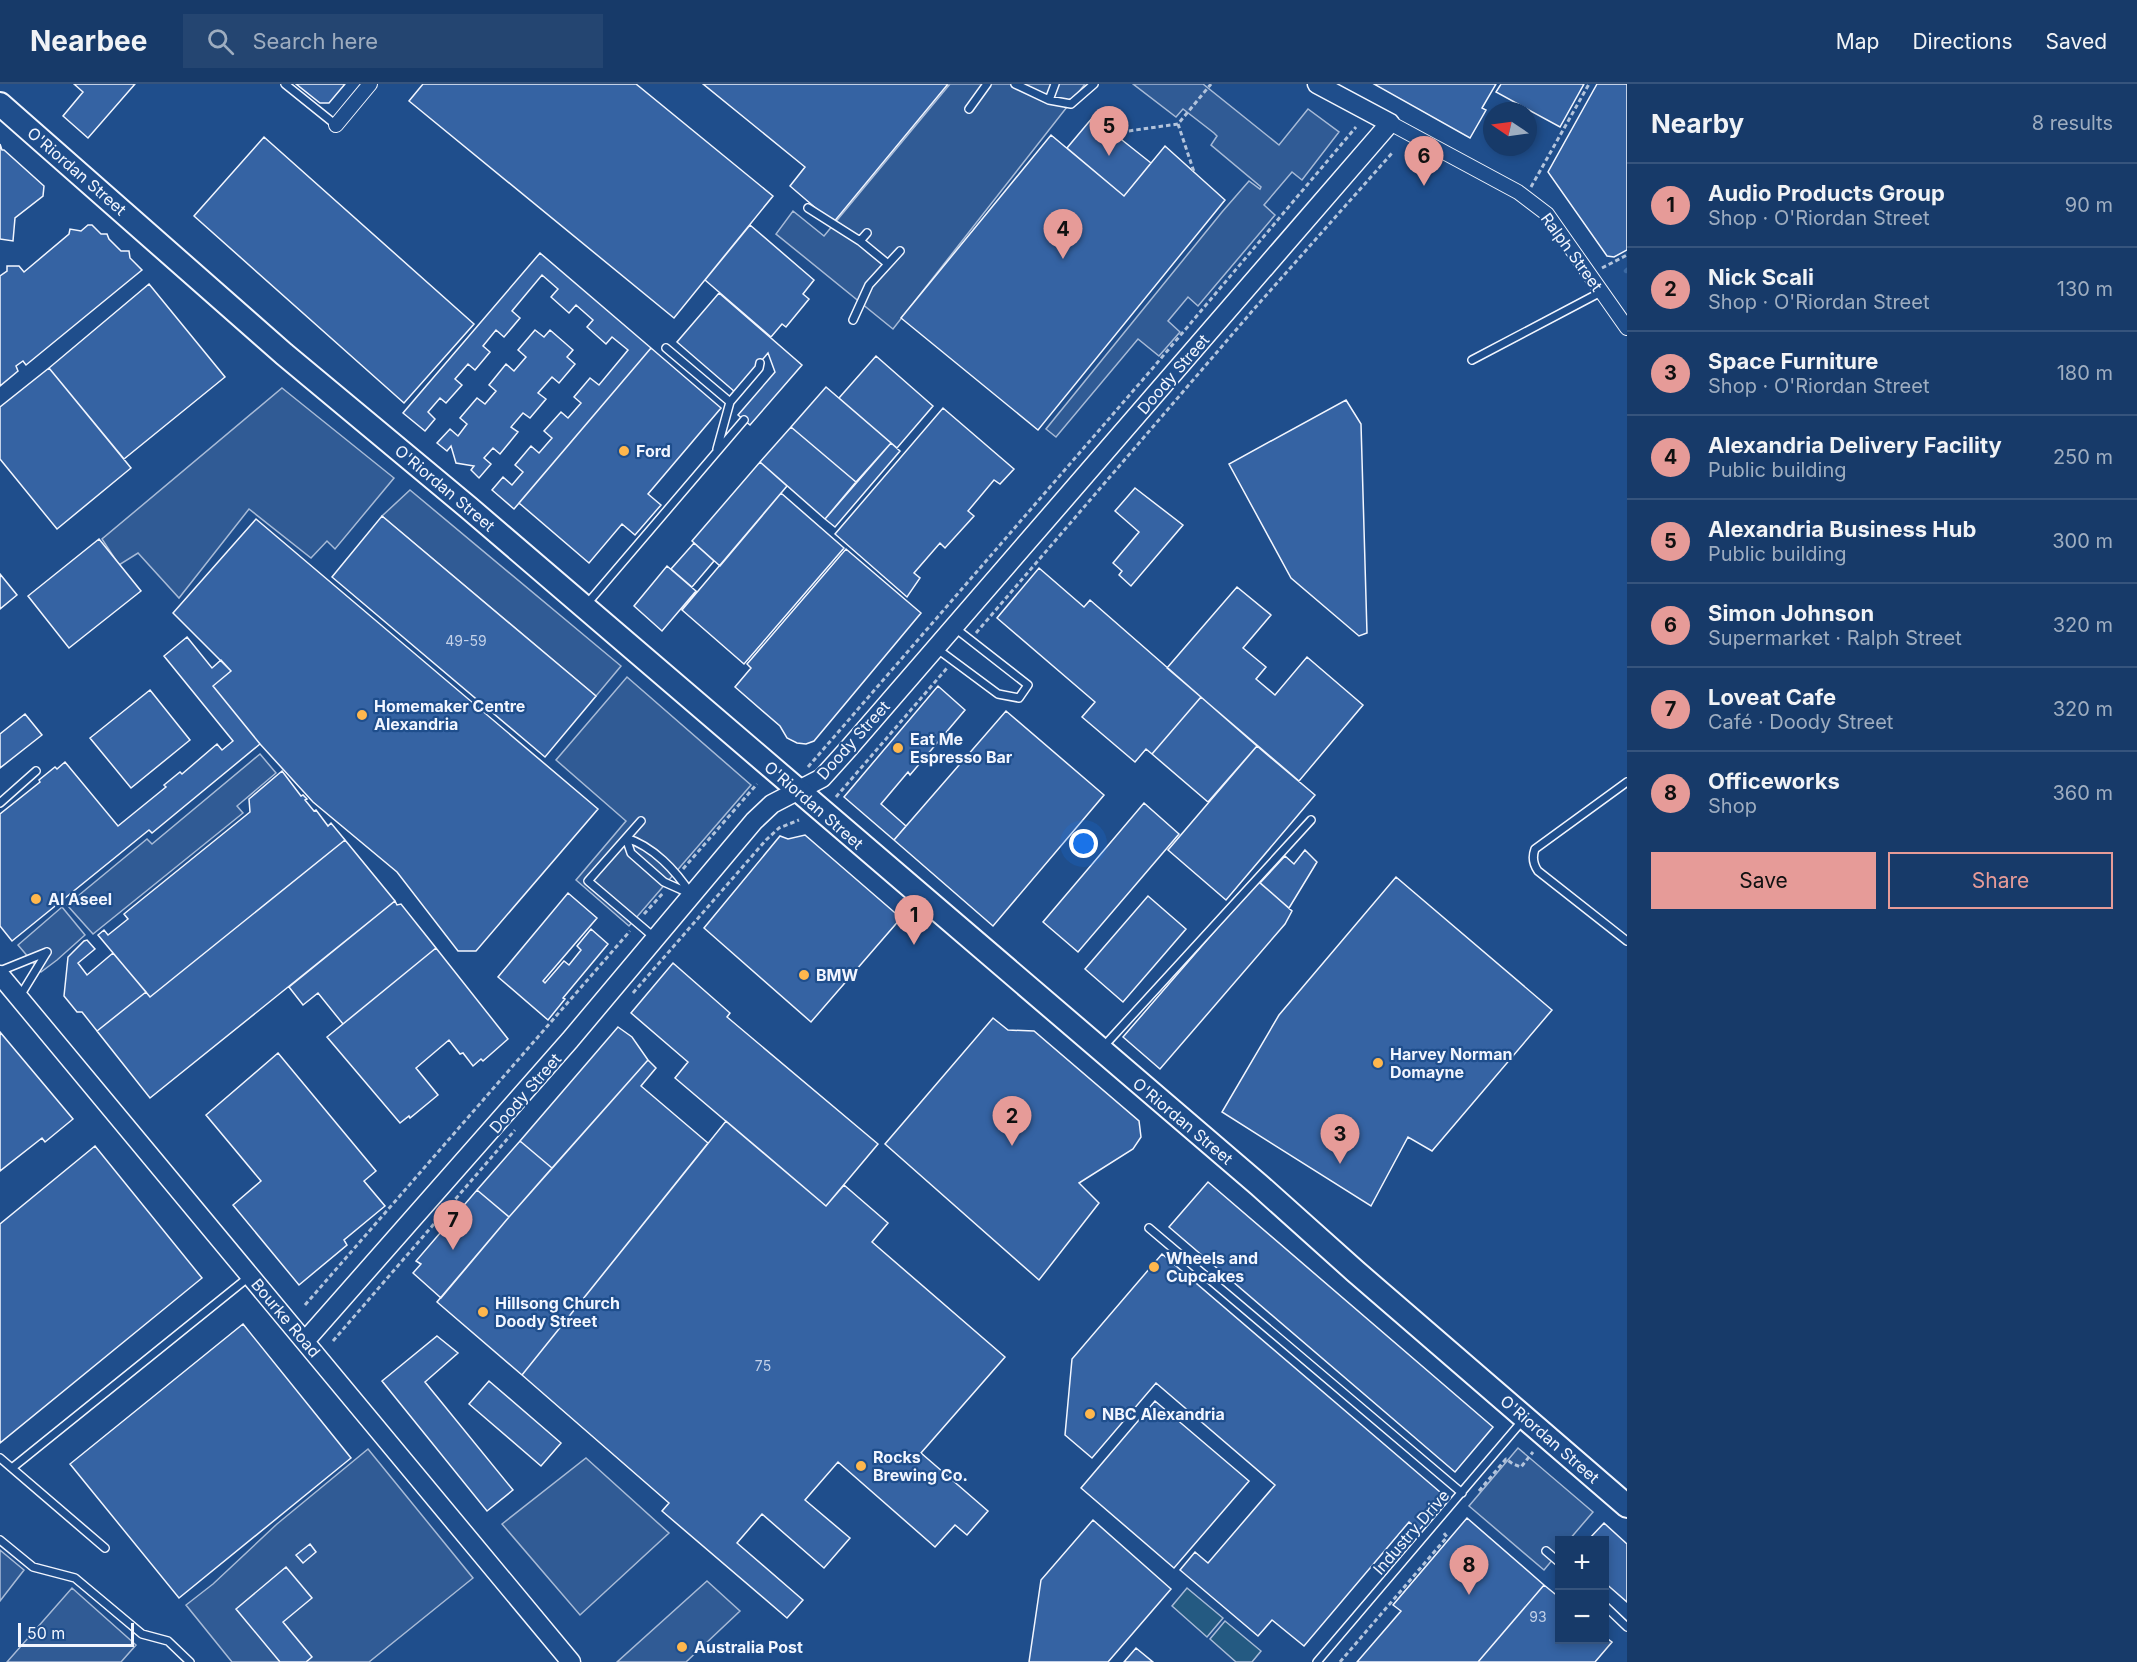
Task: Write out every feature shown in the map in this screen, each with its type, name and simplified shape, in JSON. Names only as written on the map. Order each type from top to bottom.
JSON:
[{"type":"main road","name":"O'Riordan Street","points":[[0,104],[284,354],[585,607],[802,781],[1100,1050],[1259,1185],[1627,1506]]},
{"type":"street","points":[[336,125],[370,84]]},
{"type":"street","name":"Ralph Street","points":[[1317,84],[1525,197],[1547,214],[1627,328]]},
{"type":"street","name":"Doody Street","points":[[305,1341],[570,1040],[754,821],[802,781],[822,778],[1390,123]]},
{"type":"street","name":"Bourke Road","points":[[0,973],[571,1662]]},
{"type":"lane","points":[[285,84],[336,125]]},
{"type":"lane","points":[[969,109],[987,84]]},
{"type":"lane","points":[[1015,84],[1049,100],[1071,104],[1094,84]]},
{"type":"lane","points":[[1049,100],[1055,84]]},
{"type":"lane","points":[[808,208],[860,242],[888,264]]},
{"type":"lane","points":[[860,242],[867,233]]},
{"type":"lane","points":[[854,320],[869,285],[900,251]]},
{"type":"lane","points":[[1472,360],[1601,292]]},
{"type":"lane","points":[[666,348],[730,402]]},
{"type":"lane","points":[[717,452],[730,402],[759,368],[760,363]]},
{"type":"lane","points":[[585,607],[744,420]]},
{"type":"lane","points":[[934,647],[998,694],[1019,698],[1028,685],[953,626]]},
{"type":"lane","points":[[0,802],[36,771]]},
{"type":"lane","points":[[1627,782],[1535,849],[1533,854],[1534,866],[1538,871],[1627,941]]},
{"type":"lane","points":[[1100,1050],[1311,820]]},
{"type":"lane","points":[[641,821],[588,880],[656,938]]},
{"type":"lane","points":[[626,838],[640,842],[678,875],[691,894]]},
{"type":"lane","points":[[626,838],[631,853],[664,882],[691,894]]},
{"type":"lane","points":[[0,973],[47,952],[19,998]]},
{"type":"lane","points":[[1149,1228],[1462,1493]]},
{"type":"lane","points":[[12,1468],[250,1276]]},
{"type":"lane","name":"Industry Drive","points":[[1317,1662],[1525,1418]]},
{"type":"lane","points":[[0,1458],[105,1548]]},
{"type":"lane","points":[[0,1540],[33,1567],[75,1578],[142,1634],[168,1641],[190,1662]]},
{"type":"lane","points":[[1546,1551],[1555,1559]]},
{"type":"lane","points":[[1609,1609],[1627,1627]]},
{"type":"path","points":[[1114,134],[1178,124],[1211,84]]},
{"type":"path","points":[[1525,197],[1589,84]]},
{"type":"path","points":[[1178,124],[1194,172]]},
{"type":"path","name":"Doody Street","points":[[802,781],[809,764],[1152,369],[1356,127]]},
{"type":"path","name":"Doody Street","points":[[971,640],[1241,324],[1393,152]]},
{"type":"path","points":[[1589,275],[1627,255]]},
{"type":"path","name":"Doody Street","points":[[836,797],[953,661]]},
{"type":"path","points":[[678,875],[757,784]]},
{"type":"path","name":"Doody Street","points":[[305,1305],[670,884]]},
{"type":"path","points":[[1486,1483],[1506,1460],[1521,1467],[1533,1452]]},
{"type":"path","points":[[1340,1662],[1447,1537]]},
{"type":"shaded area","points":[[950,84],[1085,84],[893,329],[776,234],[793,211],[824,236]]},
{"type":"shaded area","points":[[1133,84],[1203,84],[1279,145],[1308,109],[1339,132],[1302,180],[1292,172],[1264,205],[1275,215],[1198,306],[1188,297],[1168,321],[1180,332],[1159,356],[1138,339],[1056,437],[1046,429],[1222,212],[1249,181],[1260,189],[1261,187],[1211,145],[1217,136],[1214,133],[1183,109],[1176,117]]},
{"type":"shaded area","points":[[282,388],[394,478],[335,549],[327,541],[311,558],[249,509],[179,598],[138,553],[119,565],[102,539]]},
{"type":"shaded area","points":[[410,490],[621,666],[596,696],[382,516]]},
{"type":"shaded area","points":[[627,677],[751,785],[629,926],[576,880],[626,821],[556,760]]},
{"type":"shaded area","points":[[260,754],[276,773],[237,806],[243,813],[93,934],[67,905],[147,839],[152,844]]},
{"type":"shaded area","points":[[62,907],[85,935],[41,972],[18,945]]},
{"type":"shaded area","points":[[1518,1448],[1593,1512],[1572,1536],[1555,1536],[1555,1557],[1544,1570],[1469,1506]]},
{"type":"shaded area","points":[[368,1449],[473,1578],[369,1662],[232,1662],[186,1605],[213,1584],[277,1524]]},
{"type":"shaded area","points":[[586,1458],[669,1533],[580,1615],[502,1524]]},
{"type":"shaded area","points":[[0,1550],[24,1570],[0,1601]]},
{"type":"shaded area","points":[[707,1581],[740,1611],[686,1662],[617,1662]]},
{"type":"shaded area","points":[[72,1588],[136,1645],[121,1662],[7,1662]]},
{"type":"shaded area","points":[[1187,1588],[1223,1618],[1207,1637],[1172,1606]]},
{"type":"shaded area","points":[[1225,1621],[1261,1651],[1252,1662],[1236,1662],[1210,1639]]},
{"type":"building","points":[[74,84],[135,84],[88,138],[63,116],[83,92]]},
{"type":"building","points":[[296,84],[345,84],[329,103],[320,103]]},
{"type":"building","points":[[423,84],[636,84],[773,196],[674,318],[409,101]]},
{"type":"building","points":[[703,84],[948,84],[833,223],[790,186],[805,167]]},
{"type":"building","points":[[1374,84],[1496,84],[1486,102],[1483,102],[1483,115],[1470,138]]},
{"type":"building","points":[[1501,84],[1584,84],[1560,127],[1537,114],[1537,102],[1514,102],[1496,92]]},
{"type":"building","points":[[1597,84],[1627,84],[1627,250],[1614,257],[1607,256],[1548,172]]},
{"type":"building","points":[[1093,117],[1151,163],[1124,196],[1067,148]]},
{"type":"building","points":[[1051,135],[1124,196],[1165,146],[1225,200],[1038,430],[901,318]]},
{"type":"building","points":[[264,137],[474,324],[404,403],[194,216]]},
{"type":"building","points":[[0,144],[2,150],[44,186],[43,196],[15,218],[13,241],[0,239]]},
{"type":"building","points":[[88,225],[92,225],[101,234],[107,234],[121,251],[129,251],[130,258],[142,270],[26,365],[23,361],[16,366],[18,371],[0,386],[0,276],[7,271],[7,266],[19,266],[24,272],[69,234],[70,229],[81,231]]},
{"type":"building","points":[[750,225],[814,280],[803,294],[809,299],[786,327],[782,324],[771,337],[705,280]]},
{"type":"building","points":[[540,253],[651,348],[514,509],[492,490],[503,477],[512,485],[523,472],[515,465],[531,446],[539,453],[552,438],[544,431],[561,412],[568,418],[581,403],[574,397],[590,378],[599,385],[628,350],[612,337],[606,344],[587,327],[593,320],[576,305],[569,313],[551,297],[558,289],[542,275],[512,311],[520,318],[504,337],[496,330],[483,346],[490,352],[475,370],[468,364],[455,379],[462,385],[446,403],[440,398],[428,412],[435,419],[425,431],[403,413]]},
{"type":"building","points":[[149,284],[225,377],[124,459],[49,368]]},
{"type":"building","points":[[719,293],[802,365],[750,425],[738,415],[775,372],[768,353],[735,392],[677,342]]},
{"type":"building","points":[[535,330],[544,337],[550,330],[573,350],[567,357],[575,364],[559,383],[552,377],[538,393],[546,399],[530,418],[523,413],[511,427],[518,432],[500,454],[493,448],[484,458],[491,464],[479,478],[471,470],[474,466],[456,463],[451,446],[447,451],[437,443],[450,429],[458,436],[467,424],[460,418],[477,398],[485,404],[496,391],[489,385],[506,364],[514,371],[526,357],[518,350]]},
{"type":"building","name":"Ford","points":[[651,348],[721,408],[648,494],[661,505],[635,535],[622,524],[589,563],[519,503]]},
{"type":"building","points":[[876,356],[933,406],[897,448],[839,398]]},
{"type":"building","points":[[49,368],[131,468],[57,529],[0,459],[0,407]]},
{"type":"building","points":[[826,387],[891,443],[856,482],[791,427]]},
{"type":"building","points":[[1346,400],[1361,424],[1367,633],[1359,636],[1291,578],[1229,464]]},
{"type":"building","points":[[943,408],[1014,469],[1000,484],[994,480],[968,511],[974,516],[945,548],[940,543],[914,573],[920,578],[907,597],[835,534]]},
{"type":"building","points":[[791,427],[856,482],[825,519],[760,462]]},
{"type":"building","points":[[891,443],[900,451],[835,527],[825,519]]},
{"type":"building","points":[[760,462],[787,486],[720,566],[692,541]]},
{"type":"building","points":[[1135,488],[1183,525],[1131,586],[1119,575],[1122,571],[1113,563],[1139,532],[1115,511]]},
{"type":"building","points":[[781,493],[844,548],[744,664],[682,610]]},
{"type":"building","points":[[382,516],[596,696],[545,757],[332,577]]},
{"type":"building","name":"Homemaker Centre Alexandria","points":[[256,519],[598,809],[476,951],[458,951],[397,872],[313,802],[260,744],[213,686],[231,671],[173,613]]},
{"type":"building","points":[[99,539],[141,591],[69,648],[28,596]]},
{"type":"building","points":[[694,543],[714,561],[692,587],[671,569]]},
{"type":"building","points":[[846,549],[921,613],[814,741],[806,744],[797,743],[787,738],[780,726],[735,687],[751,668],[747,664]]},
{"type":"building","points":[[667,566],[696,591],[662,631],[634,606]]},
{"type":"building","points":[[1039,568],[1084,607],[1090,600],[1201,697],[1152,754],[1146,749],[1135,762],[1082,717],[1095,702],[997,618]]},
{"type":"building","points":[[0,574],[17,595],[0,609]]},
{"type":"building","points":[[1237,587],[1271,615],[1243,648],[1266,667],[1256,679],[1275,695],[1307,657],[1363,705],[1299,781],[1167,668]]},
{"type":"building","points":[[187,637],[212,668],[221,660],[231,671],[213,686],[260,744],[152,833],[149,830],[12,941],[0,926],[0,814],[55,767],[57,769],[65,762],[118,826],[166,787],[164,785],[180,772],[182,774],[217,744],[222,750],[233,741],[164,656]]},
{"type":"building","points":[[938,686],[965,710],[910,775],[908,772],[881,804],[906,826],[894,840],[844,797]]},
{"type":"building","points":[[150,690],[190,740],[131,788],[90,738]]},
{"type":"building","points":[[1201,697],[1257,746],[1208,802],[1152,754]]},
{"type":"building","points":[[1006,711],[1104,795],[993,926],[894,840]]},
{"type":"building","points":[[25,714],[42,735],[0,768],[0,734]]},
{"type":"building","points":[[1257,746],[1315,795],[1226,900],[1168,850]]},
{"type":"building","points":[[282,771],[301,796],[307,799],[305,800],[314,811],[316,810],[328,826],[331,823],[345,840],[150,997],[98,935],[104,930],[108,935],[128,919],[124,914],[250,812],[249,799]]},
{"type":"building","points":[[1144,803],[1179,834],[1078,952],[1043,922]]},
{"type":"building","name":"BMW","points":[[805,835],[901,918],[811,1022],[704,928],[780,836],[788,839]]},
{"type":"building","points":[[345,840],[395,901],[150,1098],[97,1031],[146,992],[150,997]]},
{"type":"building","points":[[1305,850],[1317,862],[1289,908],[1260,883],[1285,856],[1294,864]]},
{"type":"building","name":"Harvey Norman Domayne","points":[[1396,877],[1552,1010],[1432,1151],[1408,1137],[1371,1206],[1222,1112],[1279,1015]]},
{"type":"building","points":[[1258,881],[1292,911],[1285,924],[1160,1069],[1123,1037]]},
{"type":"building","points":[[568,893],[597,918],[543,981],[545,983],[564,961],[569,965],[581,950],[577,946],[591,929],[608,944],[563,998],[565,999],[548,1020],[498,977]]},
{"type":"building","points":[[1148,896],[1186,929],[1123,1002],[1085,969]]},
{"type":"building","points":[[395,901],[397,905],[401,904],[436,948],[343,1024],[318,993],[303,1005],[289,987]]},
{"type":"building","points":[[87,940],[95,949],[78,963],[87,975],[113,953],[146,992],[97,1031],[82,1012],[77,1012],[64,996],[68,957]]},
{"type":"building","points":[[436,948],[508,1039],[483,1061],[481,1059],[473,1066],[449,1040],[416,1068],[438,1095],[410,1118],[409,1116],[400,1123],[327,1037]]},
{"type":"building","points":[[673,963],[730,1013],[727,1017],[878,1144],[826,1206],[675,1078],[688,1062],[631,1013]]},
{"type":"building","points":[[993,1018],[1008,1030],[1034,1031],[1139,1121],[1141,1137],[1133,1149],[1079,1183],[1099,1203],[1039,1280],[885,1144]]},
{"type":"building","points":[[618,1027],[632,1037],[648,1060],[552,1168],[520,1141]]},
{"type":"building","points":[[0,1032],[73,1119],[45,1142],[42,1138],[0,1171]]},
{"type":"building","points":[[278,1053],[376,1171],[364,1181],[385,1206],[344,1240],[347,1245],[299,1285],[233,1205],[261,1181],[206,1115]]},
{"type":"building","points":[[648,1060],[656,1068],[641,1086],[708,1143],[522,1375],[437,1302]]},
{"type":"building","points":[[726,1121],[826,1206],[844,1185],[888,1223],[872,1242],[1005,1357],[921,1453],[988,1511],[967,1535],[955,1525],[935,1547],[838,1462],[805,1500],[850,1538],[824,1568],[762,1514],[737,1543],[803,1600],[787,1618],[662,1511],[669,1503],[522,1375]]},
{"type":"building","points":[[520,1141],[552,1168],[509,1217],[477,1190]]},
{"type":"building","points":[[95,1146],[202,1278],[0,1443],[0,1224]]},
{"type":"building","points":[[1208,1182],[1493,1427],[1455,1472],[1169,1227]]},
{"type":"building","points":[[477,1190],[509,1217],[441,1298],[413,1273],[421,1264],[416,1261]]},
{"type":"building","points":[[1162,1254],[1447,1498],[1419,1530],[1409,1522],[1304,1646],[1272,1620],[1258,1636],[1180,1570],[1195,1552],[1208,1563],[1275,1485],[1156,1383],[1092,1458],[1065,1435],[1072,1359]]},
{"type":"building","points":[[243,1324],[351,1458],[179,1598],[70,1464]]},
{"type":"building","points":[[437,1336],[458,1353],[425,1382],[513,1490],[487,1511],[382,1381]]},
{"type":"building","points":[[489,1381],[561,1443],[541,1466],[469,1404]]},
{"type":"building","points":[[1155,1401],[1249,1481],[1174,1568],[1081,1488]]},
{"type":"building","points":[[1467,1518],[1544,1585],[1478,1662],[1357,1662],[1401,1611],[1393,1605]]},
{"type":"building","points":[[1093,1520],[1171,1589],[1108,1662],[1029,1662],[1041,1580]]},
{"type":"building","points":[[1604,1523],[1627,1544],[1627,1602],[1609,1586],[1609,1536],[1592,1536]]},
{"type":"building","points":[[310,1544],[316,1552],[303,1563],[296,1555]]},
{"type":"building","points":[[286,1567],[312,1598],[283,1622],[312,1657],[306,1662],[280,1662],[236,1609]]},
{"type":"building","points":[[1544,1585],[1555,1594],[1555,1644],[1609,1644],[1609,1640],[1612,1642],[1595,1662],[1478,1662]]},
{"type":"building","points":[[1136,1648],[1153,1662],[1124,1662]]},
{"type":"place","name":"Alexandria Business Hub","points":[[1109,156]]},
{"type":"place","name":"Simon Johnson","points":[[1424,186]]},
{"type":"place","name":"Alexandria Delivery Facility","points":[[1063,259]]},
{"type":"place","name":"Ford","points":[[624,451]]},
{"type":"place","name":"Homemaker Centre Alexandria","points":[[362,715]]},
{"type":"place","name":"Eat Me Espresso Bar","points":[[898,748]]},
{"type":"place","name":"Al Aseel","points":[[36,899]]},
{"type":"place","name":"Audio Products Group","points":[[914,945]]},
{"type":"place","name":"BMW","points":[[804,975]]},
{"type":"place","name":"Harvey Norman Domayne","points":[[1378,1063]]},
{"type":"place","name":"Nick Scali","points":[[1012,1146]]},
{"type":"place","name":"Space Furniture","points":[[1340,1164]]},
{"type":"place","name":"Loveat Cafe","points":[[453,1250]]},
{"type":"place","name":"Wheels and Cupcakes","points":[[1154,1267]]},
{"type":"place","name":"Hillsong Church Doody Street","points":[[483,1312]]},
{"type":"place","name":"NBC Alexandria","points":[[1090,1414]]},
{"type":"place","name":"Rocks Brewing Co.","points":[[861,1466]]},
{"type":"place","name":"Officeworks","points":[[1469,1595]]},
{"type":"place","name":"Australia Post","points":[[682,1647]]}]
